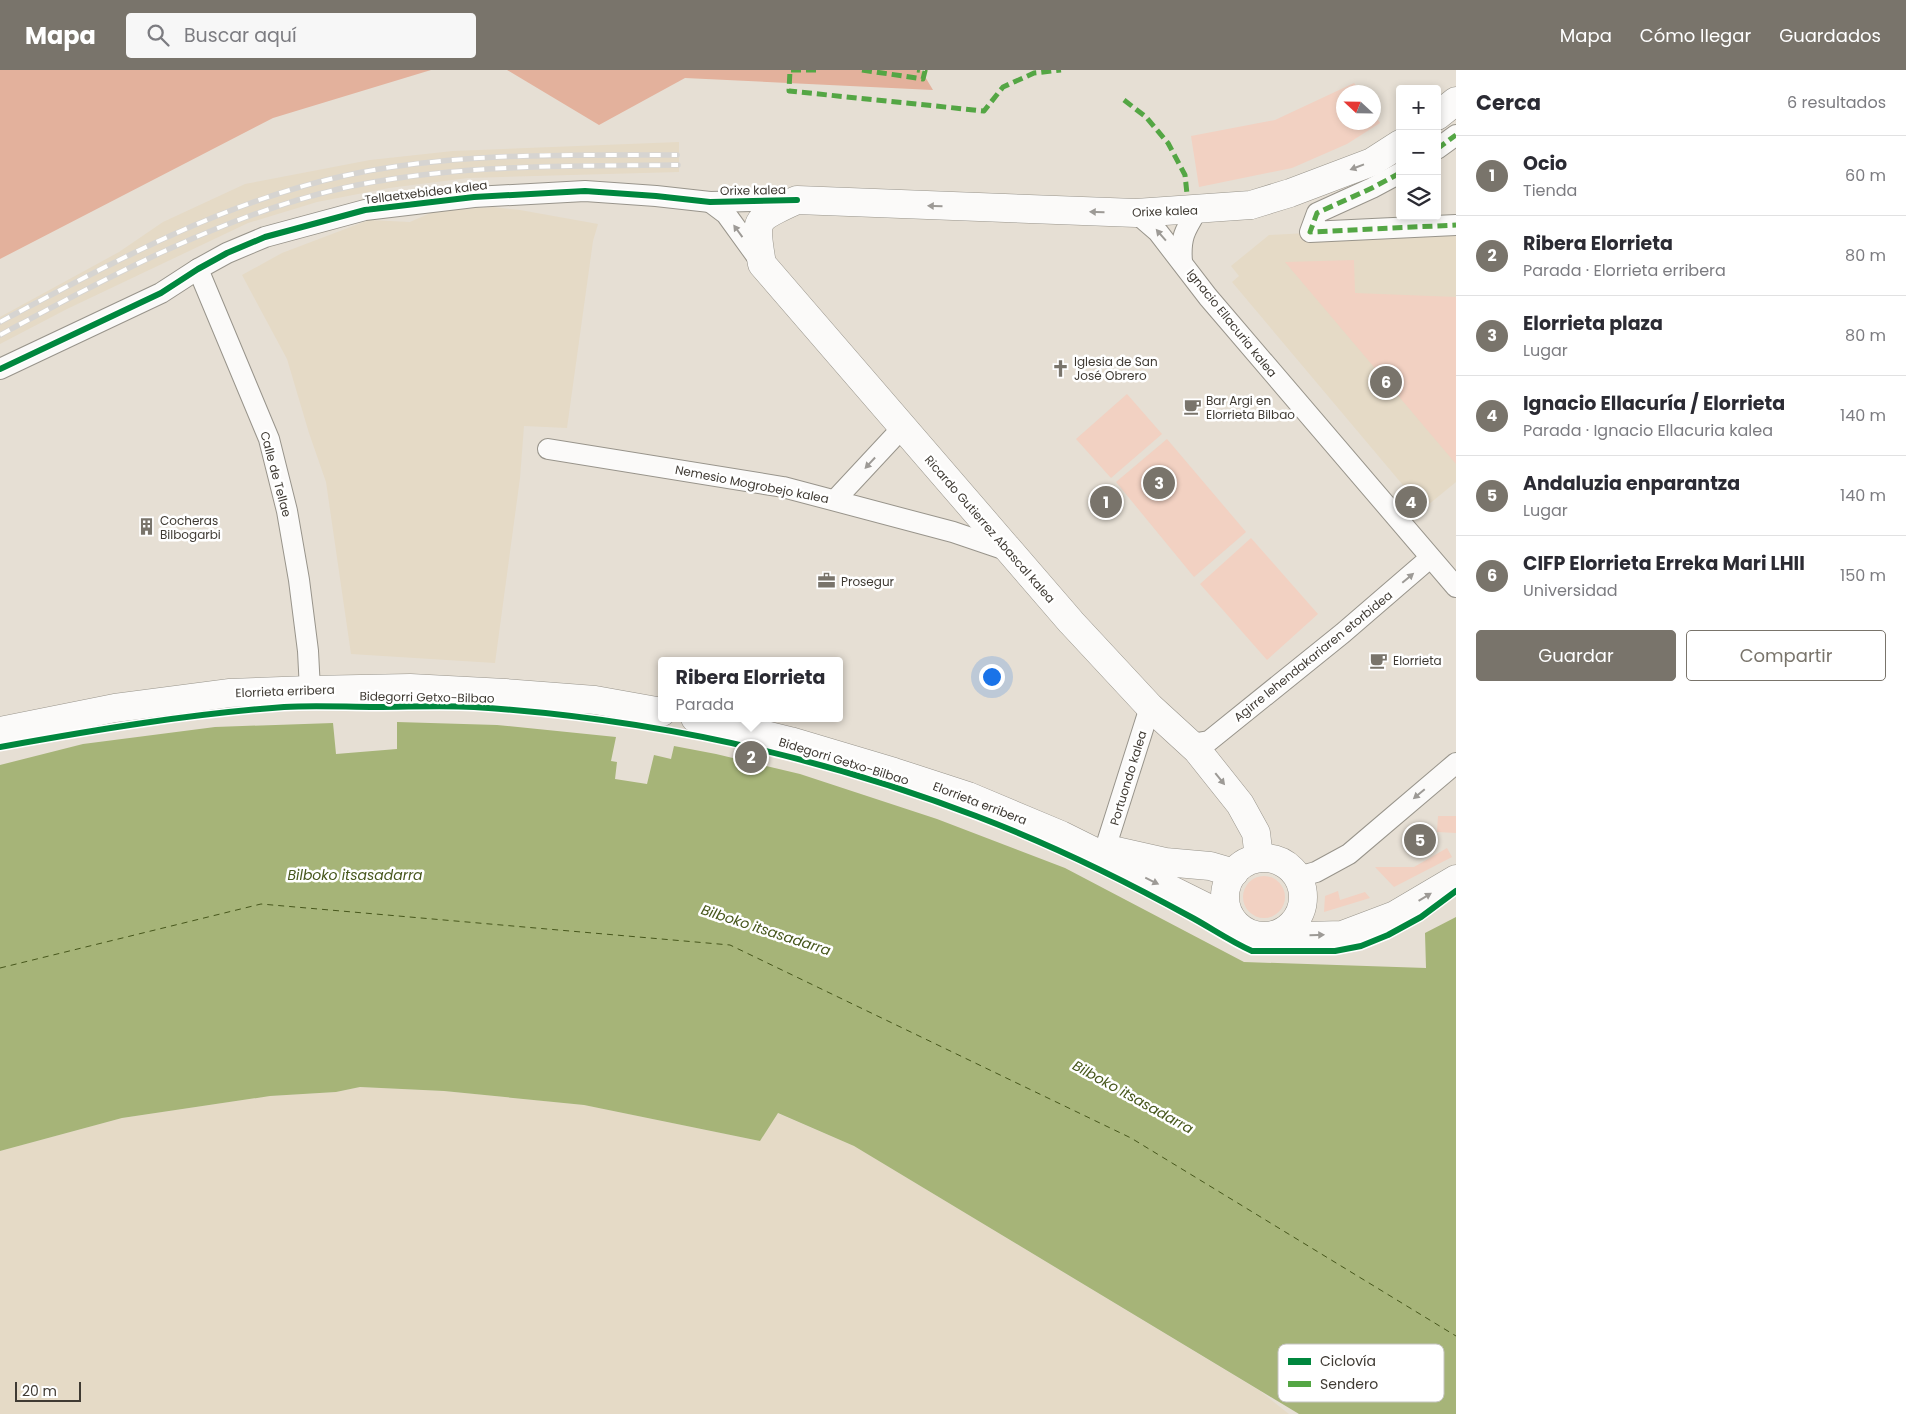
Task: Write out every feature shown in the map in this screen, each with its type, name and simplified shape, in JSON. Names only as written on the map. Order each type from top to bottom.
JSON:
[{"type":"main road","points":[[1441,113],[1456,101]]},
{"type":"main road","name":"Orixe kalea","points":[[762,264],[757,228],[762,219],[770,213],[796,200],[1136,212],[1251,205],[1290,193],[1372,162],[1396,147]]},
{"type":"main road","name":"Ricardo Gutierrez Abascal kalea","points":[[762,264],[1071,622],[1150,707],[1191,744],[1240,804],[1256,833],[1260,858]]},
{"type":"main road","name":"Elorrieta erribera","points":[[0,732],[115,708],[230,693],[310,690],[410,688],[505,693],[595,700],[658,711]]},
{"type":"main road","name":"Elorrieta erribera","points":[[713,722],[779,738],[968,796],[1061,836]]},
{"type":"main road","points":[[1061,836],[1106,849],[1165,862],[1210,866],[1234,873]]},
{"type":"main road","points":[[1061,836],[1232,920],[1242,930],[1254,936],[1342,935],[1395,915],[1456,879]]},
{"type":"main road","points":[[1232,920],[1227,909],[1225,896],[1228,884],[1234,873],[1250,861],[1260,858],[1282,862],[1298,877],[1303,889],[1303,902],[1299,915],[1292,926],[1281,933],[1268,937]]},
{"type":"street","points":[[1441,146],[1456,135]]},
{"type":"street","points":[[1396,175],[1317,213],[1310,232],[1456,225]]},
{"type":"street","name":"Tellaetxebidea kalea","points":[[0,369],[161,293],[227,253],[265,238],[365,210],[474,197],[585,191],[710,202]]},
{"type":"street","name":"Orixe kalea","points":[[710,202],[796,200]]},
{"type":"street","name":"Ricardo Gutierrez Abascal kalea","points":[[710,202],[726,214],[762,264]]},
{"type":"street","name":"Ignacio Ellacuria kalea","points":[[1198,209],[1188,225],[1181,245],[1182,262],[1208,297],[1456,587]]},
{"type":"street","points":[[1136,212],[1158,232],[1182,262]]},
{"type":"street","name":"Calle de Tellae","points":[[198,269],[269,439],[287,511],[299,580],[308,652],[310,690]]},
{"type":"street","points":[[835,500],[903,427]]},
{"type":"street","name":"Nemesio Mogrobejo kalea","points":[[548,449],[774,486],[835,500],[953,532],[1011,551]]},
{"type":"street","points":[[953,532],[963,529],[968,523],[970,505]]},
{"type":"street","name":"Agirre lehendakariaren etorbidea","points":[[1191,744],[1209,741],[1343,633],[1430,558]]},
{"type":"street","name":"Portuondo kalea","points":[[1106,849],[1150,707]]},
{"type":"street","points":[[1298,877],[1316,872],[1349,854],[1456,763]]},
{"type":"shaded area","points":[[0,70],[431,70],[273,118],[0,259]]},
{"type":"shaded area","points":[[507,70],[921,70],[933,90],[685,78],[599,125]]},
{"type":"shaded area","points":[[1336,91],[1336,130],[1369,130],[1347,144],[1292,168],[1199,187],[1191,136],[1275,120]]},
{"type":"shaded area","points":[[679,142],[679,172],[468,178],[389,188],[317,202],[248,223],[67,309],[0,344],[0,317],[119,252],[163,222],[245,184],[370,160],[453,151]]},
{"type":"shaded area","points":[[493,207],[598,224],[593,241],[567,428],[524,426],[520,478],[495,663],[351,654],[326,482],[287,359],[242,275],[282,253],[369,220],[410,222],[435,211]]},
{"type":"shaded area","points":[[1456,225],[1456,482],[1423,509],[1232,282],[1239,276],[1231,266],[1269,235]]},
{"type":"shaded area","points":[[1354,260],[1355,293],[1456,297],[1456,464],[1285,262]]},
{"type":"shaded area","points":[[1127,394],[1162,434],[1111,478],[1076,439]]},
{"type":"shaded area","points":[[1167,439],[1246,532],[1194,577],[1116,482]]},
{"type":"shaded area","points":[[1251,538],[1318,614],[1267,660],[1200,584]]},
{"type":"shaded area","points":[[1438,816],[1456,816],[1456,833],[1437,832]]},
{"type":"shaded area","points":[[1447,848],[1452,857],[1394,887],[1375,867],[1414,867]]},
{"type":"shaded area","points":[[1264,876],[1279,882],[1285,897],[1279,912],[1264,918],[1249,912],[1243,897],[1249,882]]},
{"type":"shaded area","points":[[1338,891],[1340,900],[1365,892],[1370,898],[1324,912],[1325,896]]},
{"type":"shaded area","points":[[360,1087],[444,1091],[584,1105],[760,1141],[777,1113],[854,1146],[1260,1391],[1289,1414],[0,1414],[0,1151],[122,1118],[270,1096],[336,1092]]},
{"type":"water","name":"Bilboko itsasadarra","points":[[397,722],[497,725],[616,737],[611,761],[617,762],[615,779],[647,784],[654,755],[671,759],[674,746],[800,774],[937,819],[1065,868],[1244,962],[1426,968],[1425,933],[1456,917],[1456,1414],[1299,1414],[1279,1402],[1444,1402],[1444,1344],[1278,1344],[1278,1401],[854,1146],[778,1113],[760,1141],[584,1105],[444,1091],[360,1087],[336,1092],[270,1096],[122,1118],[0,1151],[0,765],[83,744],[215,727],[333,723],[336,754],[397,749]]},
{"type":"ferry route","points":[[0,968],[261,904],[730,945],[1131,1138],[1456,1336]]},
{"type":"railway","points":[[0,322],[124,257],[167,237],[253,202],[343,176],[384,168],[509,156],[677,155]]},
{"type":"railway","points":[[0,335],[125,270],[210,231],[253,214],[343,188],[384,180],[468,170],[552,166],[678,165]]},
{"type":"marked path","points":[[816,70],[790,70],[789,91],[984,111],[1003,87],[1034,73],[1061,70]]},
{"type":"marked path","points":[[862,70],[923,79],[925,71],[917,70]]},
{"type":"marked path","points":[[1124,100],[1146,117],[1168,143],[1185,175],[1187,194]]},
{"type":"marked path","points":[[1441,146],[1456,135]]},
{"type":"marked path","points":[[1396,175],[1317,213],[1310,232],[1456,225]]},
{"type":"cycle path","points":[[0,369],[161,293],[227,253],[265,237],[365,210],[474,197],[585,191],[710,202],[797,200]]},
{"type":"cycle path","name":"Bidegorri Getxo-Bilbao","points":[[0,747],[142,723],[284,707],[449,706],[538,712],[666,730],[729,743],[792,758],[916,794],[1004,827],[1084,862],[1197,920],[1252,951],[1335,951],[1361,946],[1388,935],[1421,917],[1456,891]]},
{"type":"place","name":"Iglesia de San José Obrero","points":[[1060,368]]},
{"type":"place","name":"CIFP Elorrieta Erreka Mari LHII","points":[[1386,382]]},
{"type":"place","name":"Bar Argi en Elorrieta Bilbao","points":[[1192,407]]},
{"type":"place","name":"Elorrieta plaza","points":[[1159,483]]},
{"type":"place","name":"Ocio","points":[[1106,502]]},
{"type":"place","name":"Ignacio Ellacuría / Elorrieta","points":[[1411,502]]},
{"type":"place","name":"Cocheras Bilbogarbi","points":[[146,527]]},
{"type":"place","name":"Prosegur","points":[[827,581]]},
{"type":"place","name":"Elorrieta","points":[[1379,660]]},
{"type":"place","name":"Ribera Elorrieta","points":[[751,757]]},
{"type":"place","name":"Andaluzia enparantza","points":[[1420,840]]}]
